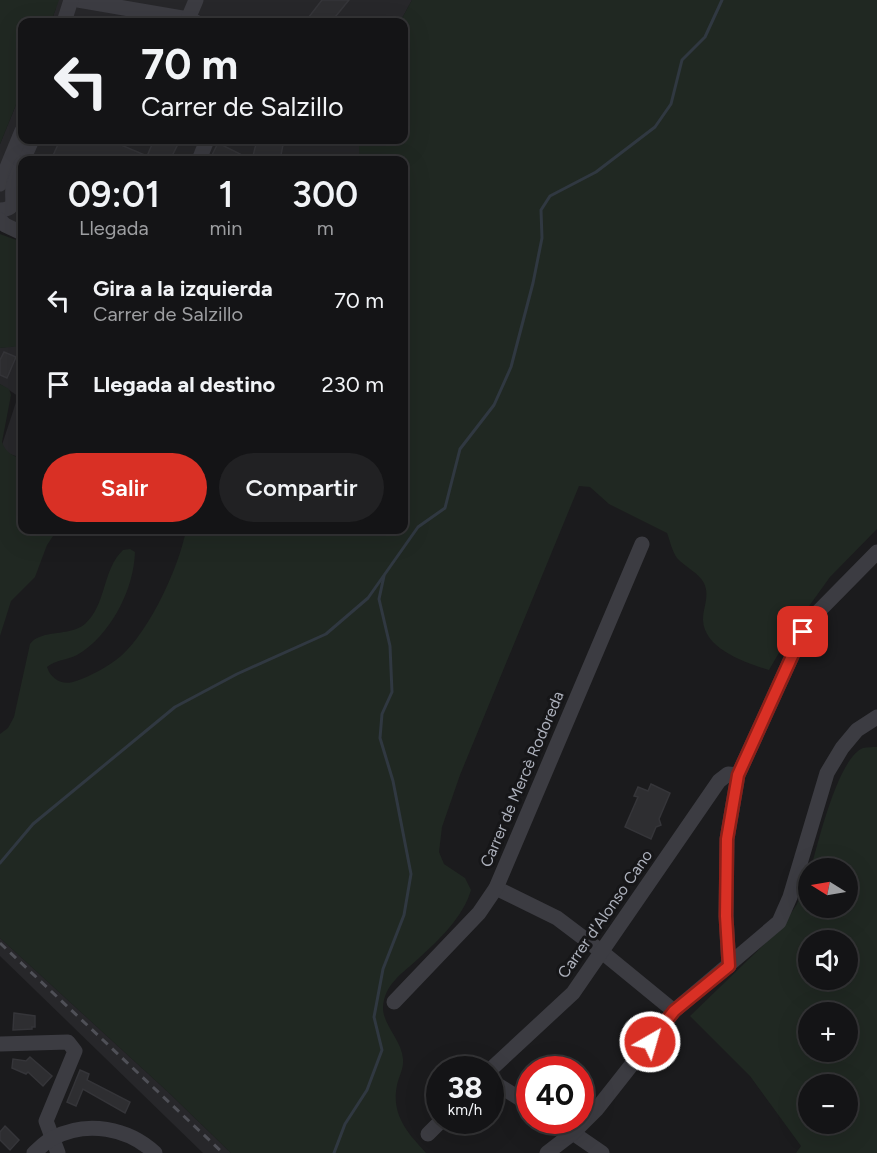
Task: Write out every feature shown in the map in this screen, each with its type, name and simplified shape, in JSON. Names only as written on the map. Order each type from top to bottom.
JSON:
[{"type":"street","points":[[65,18],[71,0]]},
{"type":"street","points":[[76,18],[80,0],[176,18]]},
{"type":"street","points":[[193,18],[196,0]]},
{"type":"street","points":[[7,184],[18,144]]},
{"type":"street","points":[[7,184],[18,169]]},
{"type":"street","points":[[7,184],[16,195],[14,207]]},
{"type":"street","points":[[0,220],[18,231]]},
{"type":"street","name":"Carrer de Mercè Rodoreda","points":[[394,1002],[480,913],[496,888],[642,544]]},
{"type":"street","points":[[729,966],[726,916],[727,839],[738,775],[803,632],[815,615],[877,552]]},
{"type":"street","points":[[594,1110],[674,1011],[779,922],[790,897],[827,773],[842,748],[857,730],[877,717]]},
{"type":"street","name":"Carrer d'Alonso Cano","points":[[504,1057],[573,993],[719,781],[728,774],[738,775]]},
{"type":"street","points":[[496,888],[557,918],[674,1011]]},
{"type":"street","points":[[0,1044],[68,1042],[75,1051],[46,1121],[58,1153]]},
{"type":"street","points":[[34,1153],[52,1138],[80,1129],[101,1128],[124,1132],[147,1145],[155,1153]]},
{"type":"street","points":[[547,1153],[572,1134]]},
{"type":"street","points":[[574,1134],[602,1153]]},
{"type":"shaded area","points":[[0,0],[59,0],[52,18],[18,18],[18,100],[0,144]]},
{"type":"shaded area","points":[[36,0],[412,0],[402,18],[52,18],[56,8]]},
{"type":"shaded area","points":[[412,0],[877,0],[877,529],[830,577],[794,627],[769,670],[738,659],[718,647],[710,639],[703,620],[706,597],[704,583],[677,558],[667,533],[609,504],[590,487],[579,486],[460,775],[442,827],[439,852],[444,864],[465,878],[471,890],[457,918],[427,951],[395,980],[384,1000],[384,1014],[402,1052],[403,1059],[397,1085],[396,1105],[407,1130],[426,1153],[231,1153],[0,938],[0,734],[8,728],[14,717],[30,644],[41,636],[71,630],[85,624],[97,607],[111,567],[123,550],[130,549],[135,552],[134,567],[118,611],[110,624],[89,647],[77,655],[47,667],[59,681],[67,683],[94,674],[116,660],[132,645],[162,597],[177,562],[185,534],[408,534],[408,156],[359,156],[359,144],[408,144],[408,18],[402,18]]},
{"type":"shaded area","points":[[18,100],[18,144],[359,144],[359,156],[18,156],[18,236],[0,229],[0,144]]},
{"type":"shaded area","points":[[0,234],[18,241],[18,346],[0,348]]},
{"type":"shaded area","points":[[18,346],[18,396],[0,384],[0,348]]},
{"type":"shaded area","points":[[0,384],[9,389],[11,395],[2,442],[10,453],[18,457],[18,534],[54,534],[47,545],[35,577],[11,601],[0,636]]},
{"type":"shaded area","points":[[18,396],[18,457],[0,451]]},
{"type":"shaded area","points":[[877,747],[877,1153],[796,1153],[801,1146],[750,1076],[690,1016],[783,926],[798,901],[798,918],[858,918],[858,858],[814,858],[837,784],[845,767],[863,748]]},
{"type":"shaded area","points":[[0,938],[231,1153],[203,1153],[0,956]]},
{"type":"building","points":[[322,0],[349,0],[334,18],[308,18]]},
{"type":"building","points":[[58,144],[119,144],[147,156],[53,156]]},
{"type":"building","points":[[152,144],[178,144],[172,156],[147,156]]},
{"type":"building","points":[[218,144],[244,156],[212,156]]},
{"type":"building","points":[[256,144],[283,144],[281,156],[253,156]]},
{"type":"building","points":[[4,352],[16,357],[7,378],[0,375],[0,360]]},
{"type":"building","points":[[651,784],[670,793],[659,819],[661,825],[656,827],[651,839],[625,827],[638,797],[634,796],[638,787],[648,791]]},
{"type":"building","points":[[14,1013],[35,1016],[35,1027],[13,1030]]},
{"type":"building","points":[[30,1057],[52,1076],[43,1086],[28,1072],[26,1074],[12,1068],[13,1059],[26,1061]]},
{"type":"building","points":[[80,1070],[89,1074],[87,1080],[130,1102],[125,1113],[83,1089],[76,1106],[67,1102]]},
{"type":"building","points":[[5,1126],[19,1140],[10,1150],[0,1140],[0,1132]]},
{"type":"waterway","points":[[0,863],[33,824],[175,707],[237,674],[326,634],[368,598],[418,527],[445,508],[460,449],[494,405],[511,367],[542,238],[541,210],[550,196],[596,172],[655,127],[671,104],[682,60],[705,37],[722,0]]},
{"type":"waterway","points":[[334,1153],[345,1124],[367,1090],[382,1050],[374,1017],[383,969],[404,915],[411,874],[393,781],[380,738],[382,714],[392,692],[390,646],[379,599],[384,576]]},
{"type":"railway","points":[[0,943],[223,1153]]},
{"type":"route","points":[[650,1042],[674,1011],[729,966],[726,916],[727,839],[738,775],[803,632]]}]
